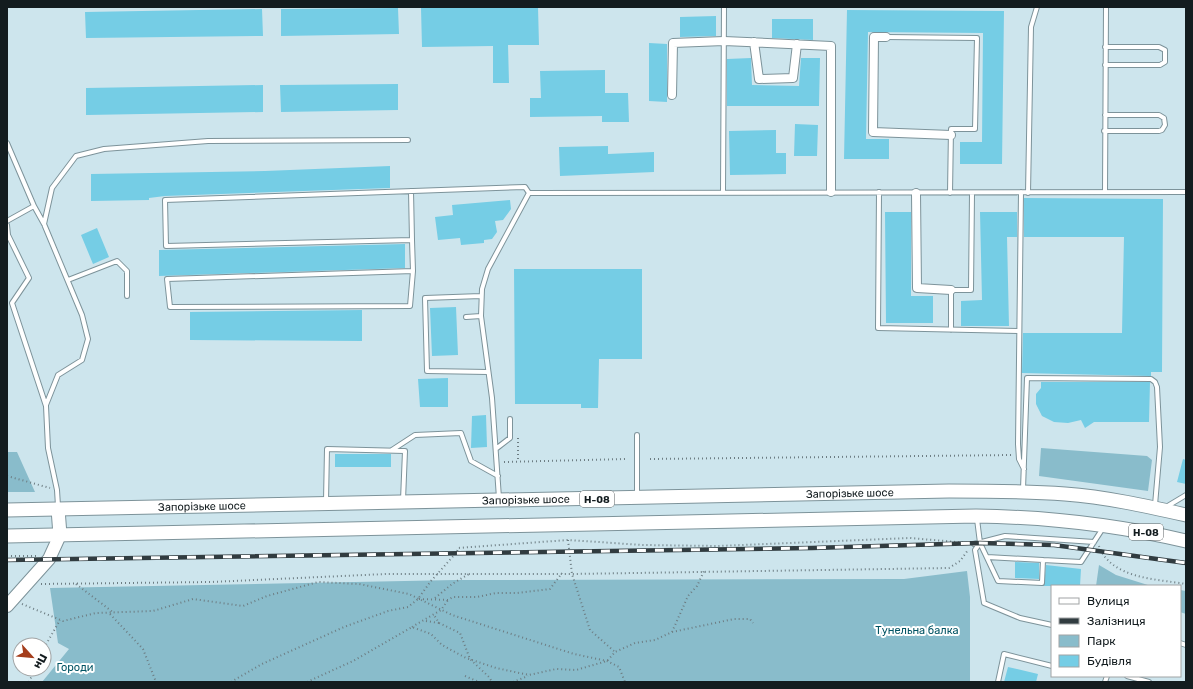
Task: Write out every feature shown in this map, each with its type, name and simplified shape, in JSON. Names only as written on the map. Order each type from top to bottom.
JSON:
[{"type":"main road","name":"Запорізьке шосе","points":[[7,510],[949,491],[1023,491],[1074,495],[1186,515]]},
{"type":"main road","points":[[58,509],[60,535]]},
{"type":"main road","name":"Н-08","points":[[7,536],[976,516],[1059,520],[1105,525],[1186,541]]},
{"type":"street","points":[[886,37],[874,37],[873,132],[951,135]]},
{"type":"street","points":[[672,95],[673,43],[724,40],[830,46],[831,192]]},
{"type":"street","points":[[754,42],[759,79],[793,78],[797,44]]},
{"type":"street","points":[[916,193],[917,288],[951,290]]},
{"type":"street","points":[[9,603],[50,556],[60,535]]},
{"type":"lane","points":[[724,7],[724,192]]},
{"type":"lane","points":[[1028,193],[1031,27],[1037,7]]},
{"type":"lane","points":[[1105,192],[1104,132],[1106,7]]},
{"type":"lane","points":[[886,37],[977,38],[975,129],[951,129],[950,193]]},
{"type":"lane","points":[[1105,46],[1159,47],[1165,50],[1166,59],[1165,62],[1160,65],[1105,65]]},
{"type":"lane","points":[[1104,132],[1159,131],[1162,130],[1165,125],[1164,118],[1159,115],[1105,115]]},
{"type":"lane","points":[[44,224],[52,188],[76,156],[104,149],[208,141],[408,140]]},
{"type":"lane","points":[[7,144],[68,280],[82,315],[88,339],[82,360],[58,375],[46,406]]},
{"type":"lane","points":[[412,240],[166,246],[165,200],[525,187],[529,193]]},
{"type":"lane","points":[[411,191],[413,271],[410,306],[170,306],[167,279],[413,271]]},
{"type":"lane","points":[[879,192],[878,328],[1019,331]]},
{"type":"lane","points":[[1022,192],[1018,444],[1019,459],[1025,470]]},
{"type":"lane","points":[[529,193],[1186,192]]},
{"type":"lane","points":[[500,500],[497,448],[481,316],[482,296],[484,277],[529,193]]},
{"type":"lane","points":[[951,330],[951,290],[971,290],[972,193]]},
{"type":"lane","points":[[7,221],[34,206]]},
{"type":"lane","points":[[7,225],[8,235],[29,278],[12,303],[46,406],[48,448],[57,490],[58,509]]},
{"type":"lane","points":[[68,280],[117,262],[127,271],[127,296]]},
{"type":"lane","points":[[482,296],[425,298],[427,371],[488,372]]},
{"type":"lane","points":[[466,317],[481,316]]},
{"type":"lane","points":[[1023,491],[1025,470],[1027,378],[1151,379],[1155,382],[1157,387],[1160,447],[1158,509],[1186,495]]},
{"type":"lane","points":[[497,448],[510,438],[510,419]]},
{"type":"lane","points":[[391,450],[415,435],[460,433],[471,461],[498,476]]},
{"type":"lane","points":[[636,435],[637,498]]},
{"type":"lane","points":[[326,504],[327,449],[405,451],[403,502]]},
{"type":"lane","points":[[976,516],[980,542],[998,581],[1042,583],[1043,560]]},
{"type":"lane","points":[[987,557],[1081,562],[1105,525]]},
{"type":"lane","points":[[974,544],[1005,536],[1094,542]]},
{"type":"lane","points":[[980,542],[975,550],[984,603],[1020,618],[1051,625]]},
{"type":"lane","points":[[998,682],[1004,654],[1051,666]]},
{"type":"lane","points":[[1131,677],[1149,682]]},
{"type":"path","points":[[518,437],[518,461]]},
{"type":"path","points":[[650,459],[1016,455]]},
{"type":"path","points":[[498,462],[626,459]]},
{"type":"path","points":[[7,476],[57,490]]},
{"type":"path","points":[[231,682],[262,664],[344,627],[388,611],[408,607],[418,599],[457,552],[458,548],[568,540],[643,545],[718,546],[910,538],[974,544]]},
{"type":"path","points":[[568,540],[572,574],[590,630],[616,652]]},
{"type":"path","points":[[1094,542],[1098,543],[1103,557],[1110,563],[1126,571],[1148,579],[1186,584]]},
{"type":"path","points":[[28,583],[75,584],[211,582],[386,574],[572,574],[949,568],[960,562],[974,544]]},
{"type":"path","points":[[7,556],[50,556]]},
{"type":"path","points":[[672,632],[688,596],[697,586],[704,572]]},
{"type":"path","points":[[418,599],[435,598],[448,600],[453,598],[477,597],[496,593],[516,593],[550,589],[562,573]]},
{"type":"path","points":[[435,598],[452,584],[469,574]]},
{"type":"path","points":[[9,603],[63,622],[96,613],[115,614],[153,611],[193,599],[243,606],[267,596],[318,582],[359,584],[409,594],[441,610],[574,654],[607,660],[619,667],[625,682]]},
{"type":"path","points":[[75,584],[115,614]]},
{"type":"path","points":[[307,682],[354,661],[425,620],[441,610],[448,600]]},
{"type":"path","points":[[110,614],[143,649],[156,682]]},
{"type":"path","points":[[434,614],[439,623]]},
{"type":"path","points":[[513,682],[529,675],[556,669],[576,670],[607,660],[616,652],[635,643],[655,640],[672,632],[734,619],[750,618],[753,623]]},
{"type":"path","points":[[50,637],[60,620]]},
{"type":"path","points":[[425,620],[439,623],[460,633],[470,659],[489,677],[492,682]]},
{"type":"path","points":[[412,627],[431,634],[442,645],[470,659],[496,668],[529,675]]},
{"type":"path","points":[[465,676],[479,682]]},
{"type":"green space","points":[[1041,448],[1147,456],[1152,460],[1148,491],[1039,476]]},
{"type":"green space","points":[[7,452],[17,452],[35,492],[7,492]]},
{"type":"green space","points":[[1099,565],[1116,575],[1148,585],[1096,585]]},
{"type":"green space","name":"Тунельна балка","points":[[967,571],[970,597],[970,682],[42,682],[46,677],[52,677],[52,670],[69,649],[58,643],[50,588],[455,580],[904,579]]},
{"type":"green space","points":[[1181,590],[1186,591],[1186,614],[1181,612]]},
{"type":"building","points":[[538,7],[539,45],[508,45],[509,83],[493,83],[493,46],[422,47],[421,8]]},
{"type":"building","points":[[398,8],[399,34],[281,36],[281,9]]},
{"type":"building","points":[[262,9],[263,36],[86,38],[85,12]]},
{"type":"building","points":[[847,10],[1004,11],[1002,164],[960,164],[960,142],[982,142],[983,33],[868,32],[866,139],[889,139],[889,159],[844,159]]},
{"type":"building","points":[[716,16],[716,36],[680,37],[680,17]]},
{"type":"building","points":[[772,19],[813,19],[813,40],[772,38]]},
{"type":"building","points":[[649,43],[667,44],[667,102],[649,101]]},
{"type":"building","points":[[751,58],[752,85],[799,86],[801,58],[820,58],[819,106],[727,106],[727,59]]},
{"type":"building","points":[[605,70],[605,93],[628,93],[629,122],[602,122],[602,116],[530,117],[530,98],[541,98],[540,71]]},
{"type":"building","points":[[398,84],[398,110],[281,112],[280,85]]},
{"type":"building","points":[[263,85],[263,112],[86,115],[86,88]]},
{"type":"building","points":[[795,124],[818,125],[817,156],[794,156]]},
{"type":"building","points":[[776,130],[776,153],[786,153],[786,174],[730,175],[729,131]]},
{"type":"building","points":[[608,146],[608,154],[654,152],[654,172],[560,176],[559,147]]},
{"type":"building","points":[[390,166],[390,188],[165,196],[149,198],[149,200],[91,201],[91,174],[265,171]]},
{"type":"building","points":[[1024,198],[1163,199],[1162,372],[1151,372],[1151,376],[1022,373],[1023,333],[1122,333],[1124,237],[1024,237]]},
{"type":"building","points":[[510,200],[511,209],[503,220],[495,221],[497,232],[492,239],[484,240],[484,243],[461,245],[460,238],[438,240],[435,217],[453,215],[452,205]]},
{"type":"building","points":[[885,212],[911,212],[911,296],[933,296],[933,323],[886,323]]},
{"type":"building","points":[[980,212],[1017,212],[1017,237],[1007,237],[1009,326],[961,326],[961,301],[982,300]]},
{"type":"building","points":[[97,228],[109,257],[93,264],[81,235]]},
{"type":"building","points":[[405,244],[405,268],[159,276],[159,250]]},
{"type":"building","points":[[514,269],[642,269],[642,359],[599,359],[598,408],[581,408],[581,404],[515,404]]},
{"type":"building","points":[[456,307],[458,355],[432,356],[430,308]]},
{"type":"building","points":[[362,310],[362,341],[190,340],[190,312]]},
{"type":"building","points":[[448,378],[448,407],[420,407],[418,379]]},
{"type":"building","points":[[1041,382],[1150,382],[1149,422],[1094,422],[1085,428],[1081,420],[1068,423],[1054,422],[1042,416],[1036,404],[1036,394],[1041,388]]},
{"type":"building","points":[[486,415],[487,447],[471,448],[472,416]]},
{"type":"building","points":[[335,454],[391,454],[391,467],[335,467]]},
{"type":"building","points":[[1183,459],[1186,460],[1186,484],[1177,482]]},
{"type":"building","points":[[1015,562],[1039,563],[1039,579],[1015,578]]},
{"type":"building","points":[[1046,565],[1081,569],[1080,585],[1044,586]]},
{"type":"building","points":[[1008,667],[1038,674],[1036,682],[1004,682]]},
{"type":"railway","points":[[7,560],[812,548],[980,543],[1054,545],[1186,563]]},
{"type":"park label","name":"Городи","points":[[75,667]]}]
